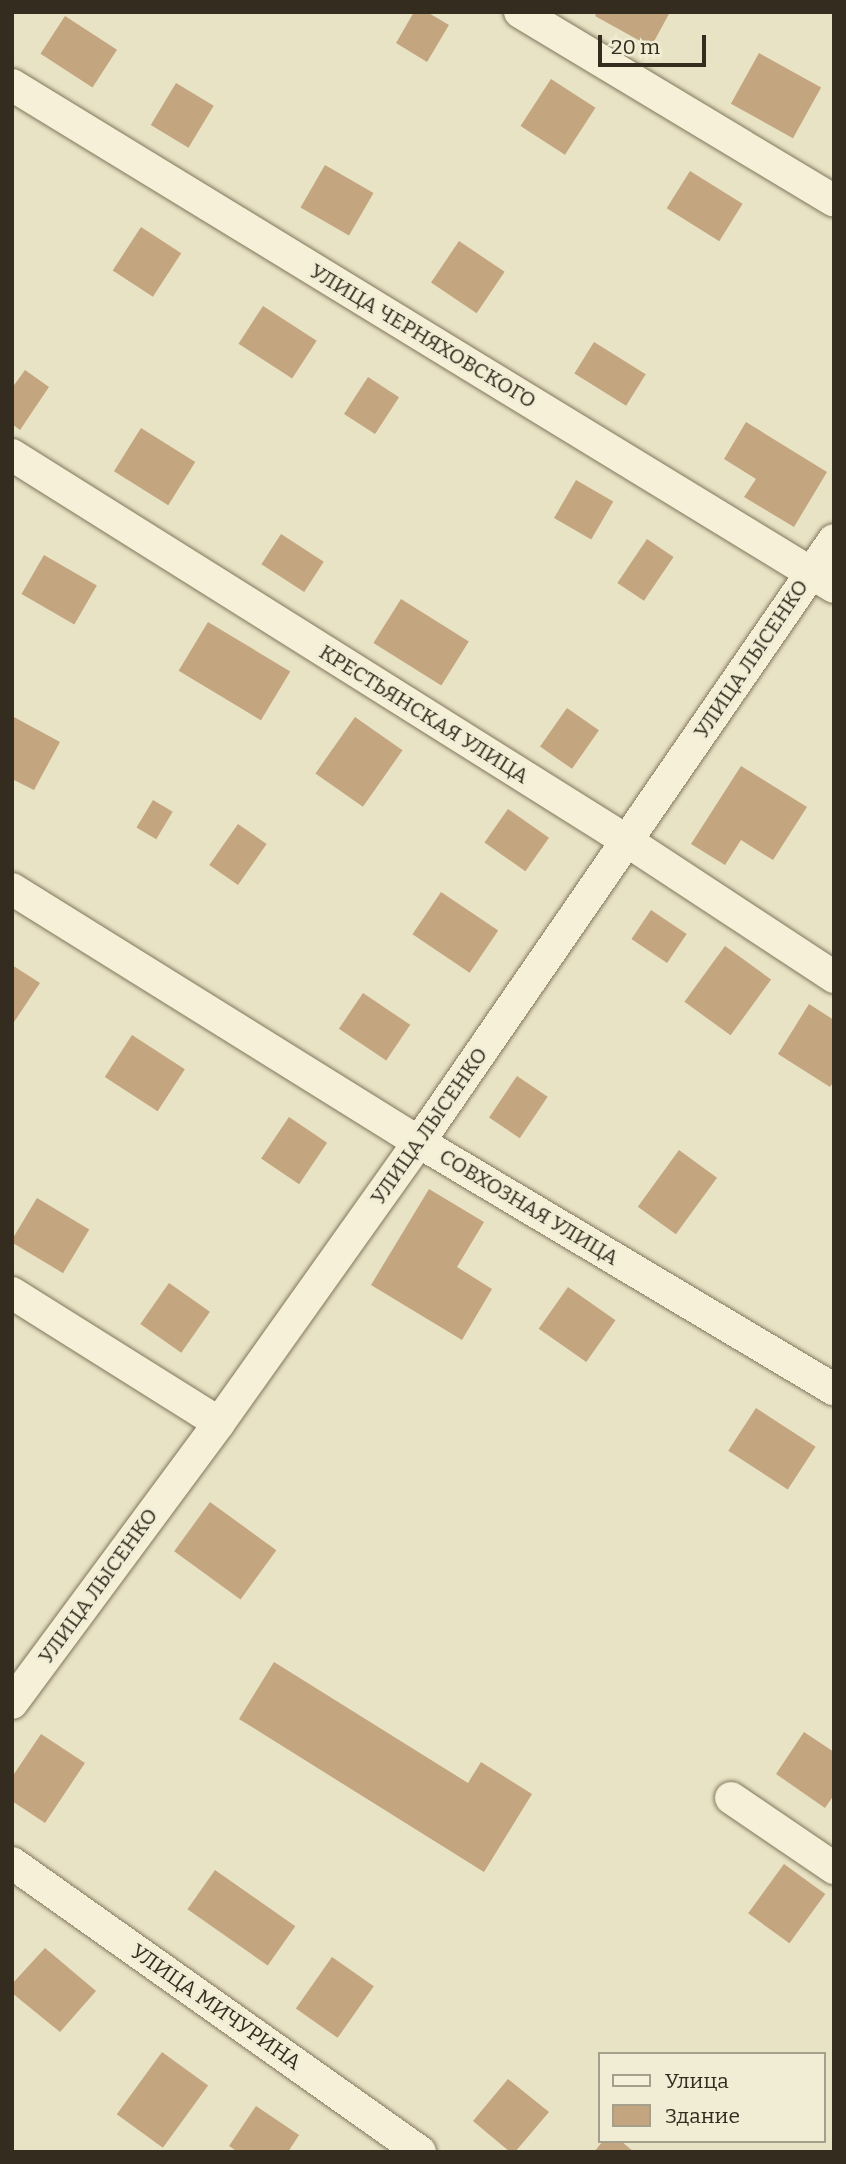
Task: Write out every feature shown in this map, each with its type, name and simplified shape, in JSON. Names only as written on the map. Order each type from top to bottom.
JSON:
[{"type":"street","points":[[520,12],[834,201]]},
{"type":"street","name":"УЛИЦА ЧЕРНЯХОВСКОГО","points":[[12,85],[822,580]]},
{"type":"street","name":"КРЕСТЬЯНСКАЯ УЛИЦА","points":[[12,455],[626,841],[834,977]]},
{"type":"street","name":"УЛИЦА ЛЫСЕНКО","points":[[12,1703],[219,1423],[626,841],[822,580],[834,540]]},
{"type":"street","name":"СОВХОЗНАЯ УЛИЦА","points":[[12,889],[418,1142],[834,1389]]},
{"type":"street","points":[[12,1293],[219,1423]]},
{"type":"street","points":[[732,1798],[834,1868]]},
{"type":"street","name":"УЛИЦА МИЧУРИНА","points":[[12,1863],[420,2152]]},
{"type":"building","points":[[414,12],[427,12],[449,25],[427,62],[396,43]]},
{"type":"building","points":[[597,12],[670,12],[651,47],[595,16]]},
{"type":"building","points":[[65,16],[117,50],[92,88],[40,54]]},
{"type":"building","points":[[759,53],[821,87],[793,138],[731,104]]},
{"type":"building","points":[[551,79],[595,108],[565,155],[521,126]]},
{"type":"building","points":[[176,83],[214,106],[188,148],[151,125]]},
{"type":"building","points":[[325,165],[373,193],[349,235],[300,207]]},
{"type":"building","points":[[690,171],[743,204],[719,241],[667,208]]},
{"type":"building","points":[[141,227],[181,253],[153,297],[113,271]]},
{"type":"building","points":[[459,241],[505,272],[477,313],[431,282]]},
{"type":"building","points":[[263,306],[317,341],[292,379],[238,344]]},
{"type":"building","points":[[594,342],[646,374],[626,406],[574,373]]},
{"type":"building","points":[[25,370],[49,387],[20,430],[12,424],[12,388]]},
{"type":"building","points":[[368,377],[399,397],[375,434],[344,414]]},
{"type":"building","points":[[746,422],[827,472],[794,527],[744,497],[756,479],[724,459]]},
{"type":"building","points":[[141,428],[195,462],[168,505],[114,471]]},
{"type":"building","points":[[576,480],[613,502],[591,540],[554,518]]},
{"type":"building","points":[[281,534],[324,562],[304,592],[261,564]]},
{"type":"building","points":[[647,539],[674,557],[644,601],[617,583]]},
{"type":"building","points":[[44,555],[97,586],[74,624],[22,594]]},
{"type":"building","points":[[401,599],[469,641],[441,685],[373,643]]},
{"type":"building","points":[[208,622],[290,671],[261,720],[179,671]]},
{"type":"building","points":[[567,708],[599,730],[572,769],[540,747]]},
{"type":"building","points":[[12,716],[60,742],[34,790],[12,779]]},
{"type":"building","points":[[355,717],[403,750],[363,807],[315,774]]},
{"type":"building","points":[[741,766],[807,807],[773,860],[741,840],[725,865],[691,844]]},
{"type":"building","points":[[153,800],[173,812],[156,839],[137,827]]},
{"type":"building","points":[[508,809],[549,838],[525,871],[484,843]]},
{"type":"building","points":[[238,824],[267,844],[238,885],[209,865]]},
{"type":"building","points":[[441,892],[498,931],[470,973],[412,934]]},
{"type":"building","points":[[651,910],[687,934],[667,963],[631,939]]},
{"type":"building","points":[[725,946],[771,980],[731,1035],[684,1002]]},
{"type":"building","points":[[12,965],[40,983],[12,1025]]},
{"type":"building","points":[[363,993],[410,1025],[386,1061],[339,1029]]},
{"type":"building","points":[[809,1004],[834,1020],[834,1081],[830,1087],[778,1054]]},
{"type":"building","points":[[132,1035],[185,1069],[158,1111],[105,1077]]},
{"type":"building","points":[[517,1076],[548,1097],[520,1138],[489,1117]]},
{"type":"building","points":[[289,1117],[327,1143],[299,1184],[261,1158]]},
{"type":"building","points":[[679,1150],[717,1178],[676,1234],[638,1207]]},
{"type":"building","points":[[429,1189],[484,1222],[457,1267],[492,1289],[462,1340],[371,1285]]},
{"type":"building","points":[[37,1198],[89,1229],[63,1273],[12,1242]]},
{"type":"building","points":[[169,1283],[210,1312],[181,1353],[140,1324]]},
{"type":"building","points":[[568,1287],[616,1320],[586,1362],[539,1329]]},
{"type":"building","points":[[756,1408],[816,1447],[788,1489],[728,1451]]},
{"type":"building","points":[[210,1502],[276,1550],[240,1600],[174,1551]]},
{"type":"building","points":[[274,1662],[468,1783],[481,1762],[532,1794],[484,1872],[239,1719]]},
{"type":"building","points":[[804,1732],[834,1752],[834,1795],[825,1808],[776,1774]]},
{"type":"building","points":[[41,1734],[85,1763],[45,1823],[12,1801],[12,1777]]},
{"type":"building","points":[[784,1864],[825,1894],[789,1943],[748,1913]]},
{"type":"building","points":[[215,1870],[295,1926],[268,1966],[187,1909]]},
{"type":"building","points":[[45,1948],[96,1991],[60,2032],[12,1993],[12,1984]]},
{"type":"building","points":[[332,1957],[374,1986],[338,2038],[296,2009]]},
{"type":"building","points":[[162,2052],[208,2086],[163,2148],[117,2114]]},
{"type":"building","points":[[508,2079],[549,2112],[515,2152],[510,2152],[473,2121]]},
{"type":"building","points":[[256,2106],[299,2135],[288,2152],[238,2152],[229,2146]]},
{"type":"building","points":[[601,2143],[623,2143],[634,2152],[594,2152]]}]
